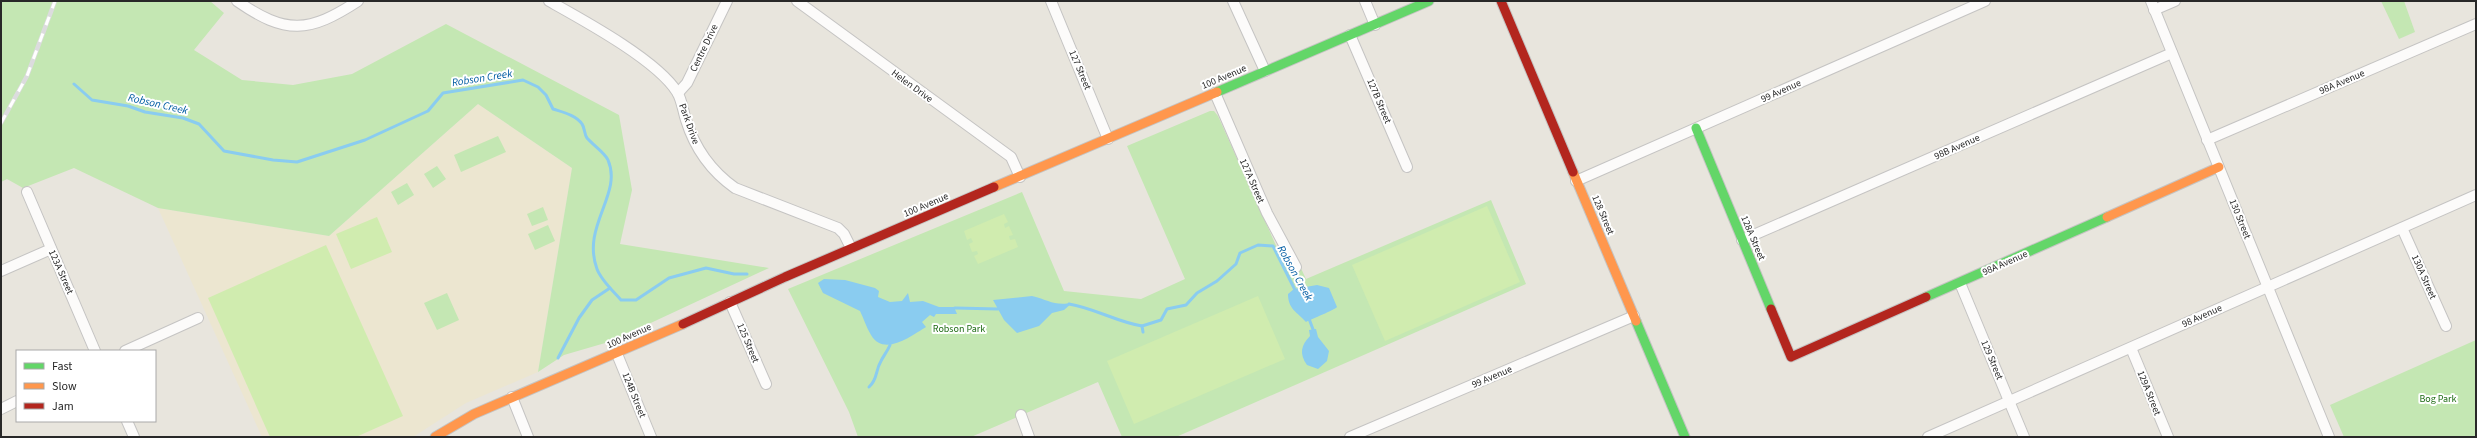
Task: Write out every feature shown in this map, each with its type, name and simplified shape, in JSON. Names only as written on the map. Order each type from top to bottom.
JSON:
[{"type":"street","points":[[236,1],[268,20],[296,26],[327,20],[358,1]]},
{"type":"street","name":"Park Drive","points":[[549,1],[644,60],[666,79],[678,93],[696,146],[707,163],[723,179],[735,188],[838,228],[844,234],[851,248]]},
{"type":"street","name":"Centre Drive","points":[[678,93],[687,83],[727,1]]},
{"type":"street","name":"Helen Drive","points":[[797,1],[1011,157],[1020,176]]},
{"type":"street","name":"127 Street","points":[[1051,1],[1108,139]]},
{"type":"street","points":[[1233,1],[1265,71]]},
{"type":"street","points":[[1365,1],[1375,24]]},
{"type":"street","name":"100 Avenue","points":[[435,437],[466,418],[512,397],[617,354],[851,248],[1429,1]]},
{"type":"street","name":"128 Street","points":[[1501,1],[1685,437]]},
{"type":"street","name":"99 Avenue","points":[[1576,180],[1985,1]]},
{"type":"street","points":[[2152,6],[2175,1]]},
{"type":"street","name":"130 Street","points":[[2152,6],[2329,437]]},
{"type":"street","name":"98A Avenue","points":[[2207,140],[2476,24]]},
{"type":"street","name":"127B Street","points":[[1350,35],[1407,167]]},
{"type":"street","name":"98B Avenue","points":[[1742,240],[2172,53]]},
{"type":"street","name":"127A Street","points":[[1215,93],[1267,213],[1296,267]]},
{"type":"street","name":"128A Street","points":[[1696,128],[1791,357]]},
{"type":"street","name":"98A Avenue","points":[[1791,357],[2219,168]]},
{"type":"street","name":"123A Street","points":[[27,192],[50,249],[95,350]]},
{"type":"street","name":"98 Avenue","points":[[1928,437],[2476,195]]},
{"type":"street","name":"130A Street","points":[[2402,228],[2446,326]]},
{"type":"street","points":[[1,271],[50,249]]},
{"type":"street","name":"129 Street","points":[[1960,282],[2024,437]]},
{"type":"street","name":"125 Street","points":[[730,302],[766,384]]},
{"type":"street","name":"99 Avenue","points":[[1350,437],[1634,316]]},
{"type":"street","points":[[127,350],[198,318]]},
{"type":"street","name":"129A Street","points":[[2131,348],[2168,437]]},
{"type":"street","name":"124B Street","points":[[617,354],[651,437]]},
{"type":"street","points":[[512,397],[528,437]]},
{"type":"street","points":[[1,408],[16,401]]},
{"type":"street","points":[[1021,415],[1029,437]]},
{"type":"street","points":[[127,422],[134,437]]},
{"type":"shaded area","points":[[478,104],[572,168],[538,372],[466,403],[413,437],[262,437],[158,208],[329,236]]},
{"type":"green space","points":[[1,1],[210,1],[224,13],[194,50],[242,80],[293,85],[352,74],[446,24],[619,115],[632,190],[620,244],[769,268],[612,341],[564,355],[538,372],[572,168],[478,104],[329,236],[158,208],[74,168],[23,188],[7,179],[1,182]]},
{"type":"green space","points":[[2381,1],[2404,1],[2415,32],[2399,39]]},
{"type":"green space","name":"Robson Park","points":[[1210,111],[1214,111],[1218,116],[1278,250],[1290,245],[1306,279],[1491,200],[1526,284],[1176,437],[1122,437],[1098,382],[971,437],[858,437],[849,412],[788,289],[1022,192],[1064,291],[1141,299],[1185,279],[1127,146]]},
{"type":"green space","points":[[498,136],[506,152],[461,172],[454,155]]},
{"type":"green space","points":[[437,166],[446,179],[433,188],[424,174]]},
{"type":"green space","points":[[407,183],[414,195],[398,205],[391,192]]},
{"type":"green space","points":[[1487,206],[1520,282],[1385,341],[1352,265]]},
{"type":"green space","points":[[543,207],[548,220],[532,226],[527,214]]},
{"type":"green space","points":[[1004,214],[1008,222],[1004,224],[1005,228],[1009,226],[1013,235],[1009,236],[1010,240],[1015,239],[1018,247],[978,264],[974,256],[978,254],[977,251],[972,252],[969,244],[973,242],[971,238],[967,240],[964,231]]},
{"type":"green space","points":[[377,217],[392,252],[351,269],[336,234]]},
{"type":"green space","points":[[548,225],[555,241],[535,250],[528,234]]},
{"type":"green space","points":[[326,245],[403,416],[356,437],[270,437],[208,298]]},
{"type":"green space","points":[[447,293],[459,320],[437,330],[424,303]]},
{"type":"green space","points":[[1258,296],[1285,359],[1134,424],[1107,361]]},
{"type":"green space","name":"Bog Park","points":[[2476,340],[2476,437],[2344,437],[2330,405]]},
{"type":"water","points":[[824,279],[845,280],[875,288],[879,291],[878,297],[890,302],[902,301],[908,293],[910,302],[923,301],[939,307],[954,307],[957,314],[936,314],[934,317],[930,315],[922,322],[926,327],[920,331],[898,343],[890,345],[883,344],[876,341],[871,335],[860,311],[823,293],[818,283]]},
{"type":"water","points":[[1317,285],[1329,288],[1337,307],[1306,322],[1291,307],[1288,294],[1294,289]]},
{"type":"water","points":[[1032,296],[1060,304],[1072,303],[1064,310],[1052,313],[1039,326],[1017,333],[1004,320],[993,300]]},
{"type":"water","points":[[1316,329],[1318,337],[1329,351],[1327,361],[1318,369],[1307,365],[1304,361],[1302,353],[1303,346],[1310,336],[1309,330]]},
{"type":"waterway","name":"Robson Creek","points":[[74,84],[92,100],[128,106],[145,112],[183,118],[199,124],[224,151],[273,160],[297,162],[365,140],[428,111],[443,93],[523,80],[538,87],[546,95],[553,109],[576,118],[583,126],[587,138],[608,160],[611,173],[610,185],[597,225],[593,253],[597,269],[601,277],[621,300],[636,300],[669,278],[706,268],[734,274],[747,274]]},
{"type":"waterway","name":"Robson Creek","points":[[1143,332],[1142,326],[1161,320],[1167,309],[1186,305],[1197,293],[1217,281],[1236,264],[1240,253],[1258,245],[1273,246],[1296,292]]},
{"type":"waterway","points":[[558,358],[579,318],[592,300],[610,288]]},
{"type":"waterway","name":"Robson Creek","points":[[1069,304],[1142,326]]},
{"type":"waterway","name":"Robson Creek","points":[[955,308],[998,309]]},
{"type":"waterway","name":"Robson Creek","points":[[1308,316],[1314,332]]},
{"type":"waterway","name":"Robson Creek","points":[[869,387],[874,381],[879,365],[890,345]]},
{"type":"railway","points":[[1,123],[27,76],[55,1]]},
{"type":"traffic: fast","points":[[1217,92],[1429,1]]},
{"type":"traffic: fast","points":[[1696,128],[1771,309]]},
{"type":"traffic: fast","points":[[1926,297],[2107,217]]},
{"type":"traffic: fast","points":[[1636,321],[1685,437]]},
{"type":"traffic: slow","points":[[994,187],[1217,92]]},
{"type":"traffic: slow","points":[[2107,217],[2219,167]]},
{"type":"traffic: slow","points":[[1573,172],[1636,321]]},
{"type":"traffic: slow","points":[[435,437],[474,414],[683,324]]},
{"type":"traffic: jam","points":[[1501,1],[1573,172]]},
{"type":"traffic: jam","points":[[683,324],[785,277],[994,187]]},
{"type":"traffic: jam","points":[[1771,309],[1791,357],[1926,297]]}]
